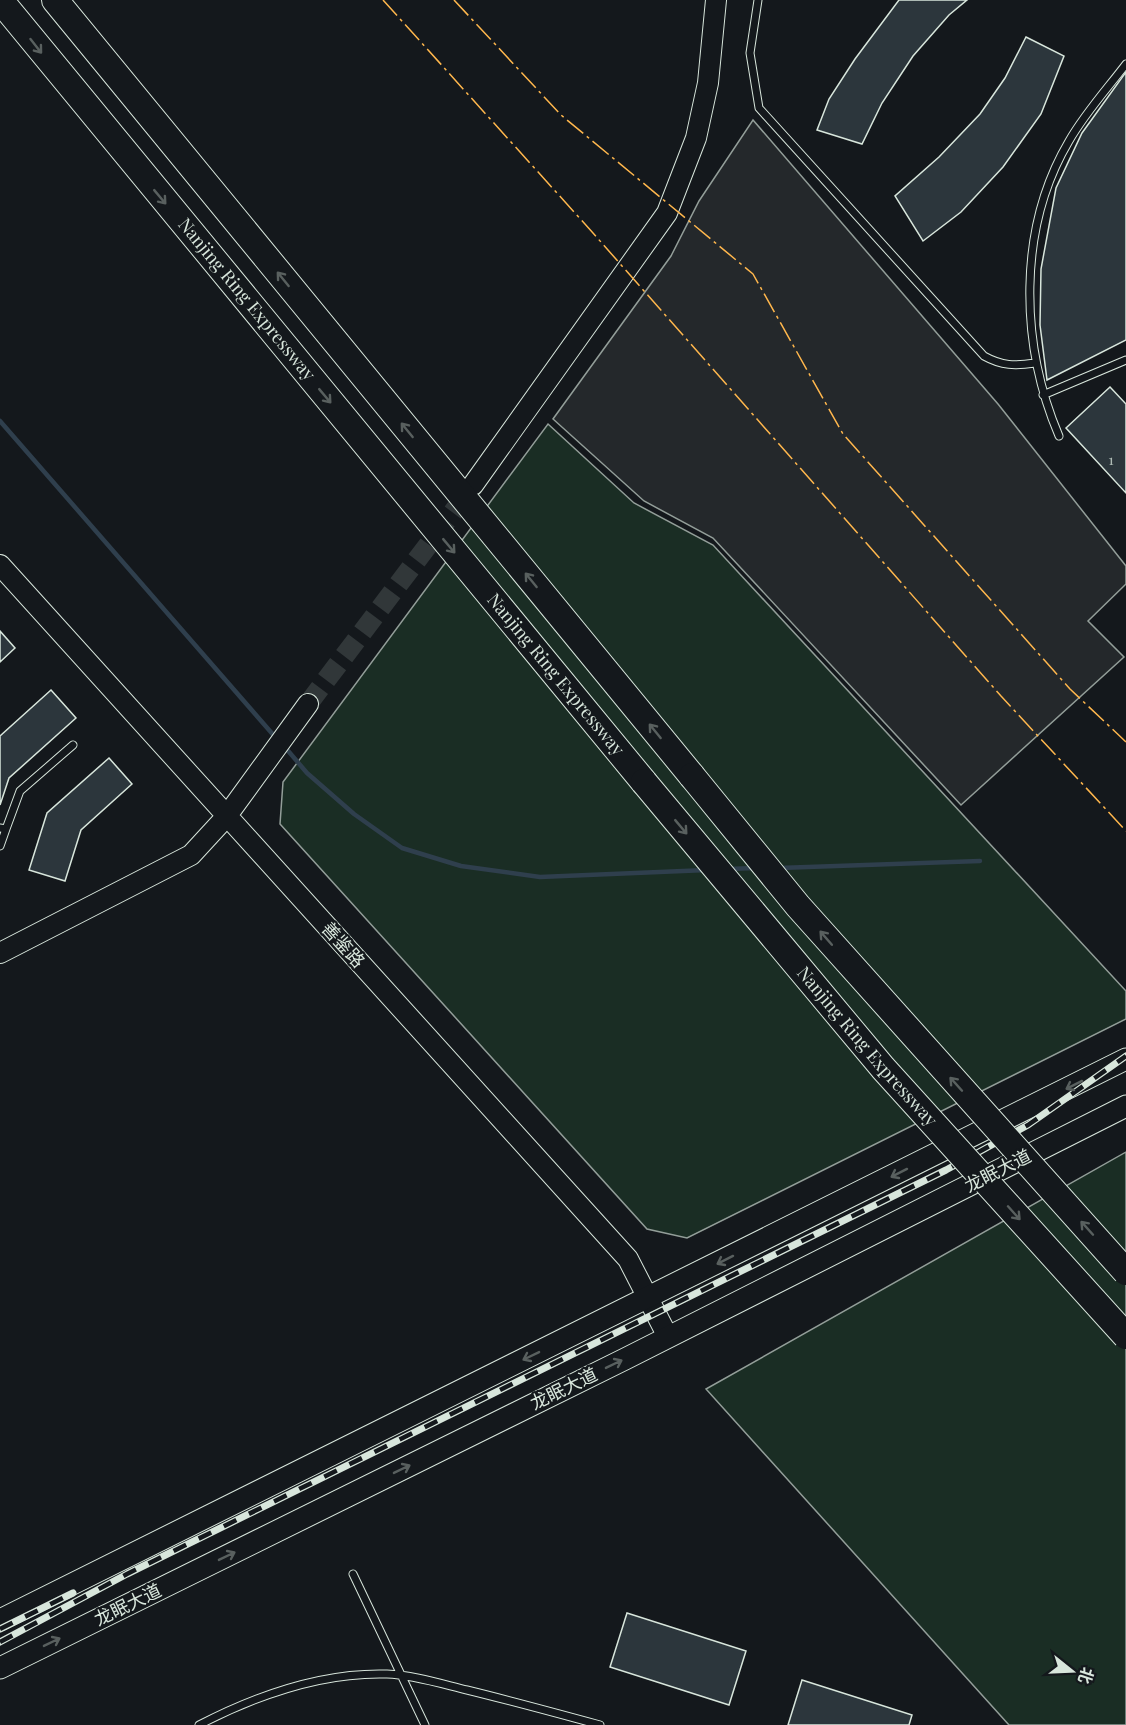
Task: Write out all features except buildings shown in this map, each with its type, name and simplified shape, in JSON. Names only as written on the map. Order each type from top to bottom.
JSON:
[{"type":"highway","name":"Nanjing Ring Expressway","points":[[0,0],[644,782],[883,1068],[1126,1336]]},
{"type":"highway","points":[[55,0],[821,932],[1126,1272]]},
{"type":"main road","points":[[0,1620],[1126,1059]]},
{"type":"main road","name":"龙眠大道","points":[[0,1668],[1121,1110]]},
{"type":"street","points":[[473,485],[667,213],[698,131],[708,83],[716,0]]},
{"type":"street","name":"善鉴路","points":[[3,573],[628,1259],[668,1337]]},
{"type":"street","points":[[0,953],[191,855],[226,818],[308,704]]},
{"type":"lane","points":[[758,0],[750,53],[759,108],[984,356],[996,363],[1012,366],[1035,363]]},
{"type":"lane","points":[[1059,436],[1043,395],[1035,363],[1030,315],[1032,247],[1041,212],[1068,141],[1126,63]]},
{"type":"lane","points":[[1043,395],[1126,360]]},
{"type":"lane","points":[[0,846],[3,828],[20,791],[73,745]]},
{"type":"lane","points":[[353,1574],[425,1725]]},
{"type":"lane","points":[[199,1725],[226,1711],[293,1687],[335,1677],[388,1674],[446,1685],[600,1725]]},
{"type":"green space","points":[[548,424],[634,503],[713,545],[1126,991],[1126,1019],[687,1238],[647,1229],[280,824],[283,782]]},
{"type":"green space","points":[[1126,1152],[1126,1725],[1009,1725],[706,1389]]},
{"type":"shaded area","points":[[753,120],[998,404],[1126,566],[1126,584],[1088,621],[1124,657],[961,805],[713,538],[644,501],[553,419],[671,256],[699,201]]},
{"type":"waterway","points":[[0,421],[276,738]]},
{"type":"waterway","points":[[284,746],[307,773],[354,814],[402,848],[461,866],[540,877],[707,870]]},
{"type":"waterway","points":[[779,868],[980,861]]},
{"type":"waterway","points":[[728,869],[755,868]]},
{"type":"tunnel","points":[[308,704],[472,487]]},
{"type":"railway","points":[[0,1642],[127,1574],[946,1170],[1028,1125],[1126,1056]]},
{"type":"railway","points":[[0,1629],[73,1593]]},
{"type":"power","points":[[383,0],[593,233],[1001,696],[1126,831]]},
{"type":"power","points":[[454,0],[561,115],[753,274],[843,434],[1070,689],[1126,742]]}]
